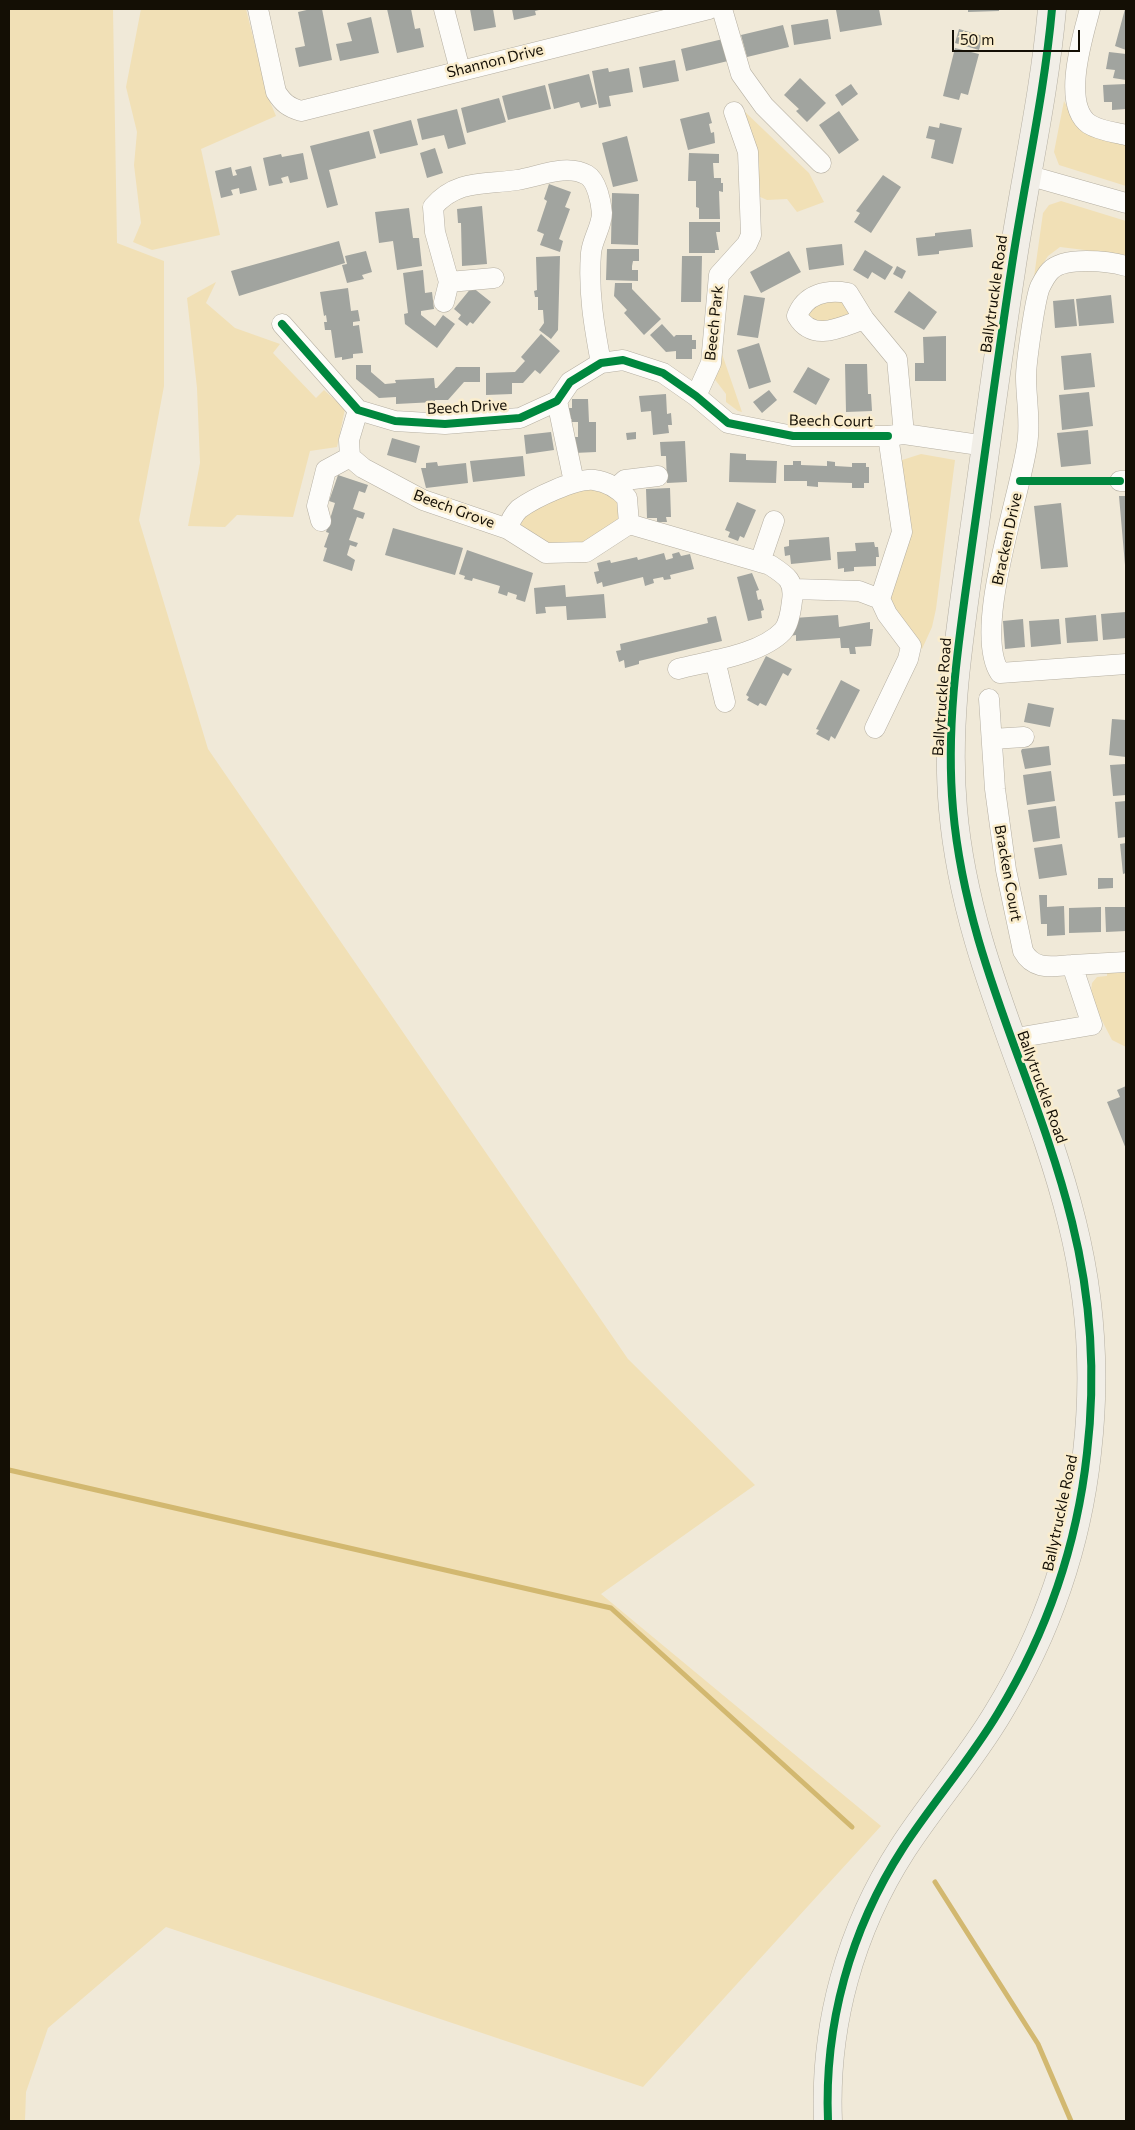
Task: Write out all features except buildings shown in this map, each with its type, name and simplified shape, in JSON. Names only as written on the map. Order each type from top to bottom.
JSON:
[{"type":"street","name":"Shannon Drive","points":[[258,9],[276,92],[282,102],[290,108],[301,111],[684,12],[709,9]]},
{"type":"street","points":[[444,9],[460,70]]},
{"type":"street","points":[[722,9],[740,74],[764,106],[821,163]]},
{"type":"street","name":"Ballytruckle Road","points":[[828,2121],[828,2081],[833,2030],[843,1981],[862,1923],[900,1853],[983,1737],[1028,1660],[1047,1615],[1064,1565],[1085,1473],[1091,1411],[1092,1370],[1081,1262],[1062,1187],[985,965],[969,910],[959,858],[951,785],[950,744],[956,670],[986,446],[1011,271],[1040,104],[1052,9]]},
{"type":"street","points":[[1090,9],[1081,43],[1074,92],[1078,110],[1087,123],[1097,129],[1126,135]]},
{"type":"street","name":"Beech Park","points":[[696,396],[711,363],[719,275],[747,244],[751,235],[748,152],[734,112]]},
{"type":"street","points":[[444,302],[449,282],[435,232],[433,207],[442,196],[479,182],[516,180],[556,171],[575,171],[587,175],[594,181],[602,214],[592,250],[590,288],[601,363]]},
{"type":"street","points":[[1027,175],[1126,203]]},
{"type":"street","name":"Bracken Drive","points":[[1126,266],[1110,261],[1066,263],[1050,270],[1040,288],[1026,375],[1029,433],[1026,457],[1005,542],[992,609],[994,663],[1000,673],[1126,664]]},
{"type":"street","points":[[449,282],[494,278]]},
{"type":"street","points":[[864,319],[897,359],[896,435],[986,446]]},
{"type":"street","points":[[282,324],[358,410],[348,440],[350,457],[326,470],[318,506],[321,521]]},
{"type":"street","name":"Beech Drive","points":[[358,410],[395,421],[445,424],[520,418],[557,401],[570,382],[601,363],[623,360],[644,364],[663,373],[696,396]]},
{"type":"street","name":"Beech Court","points":[[696,396],[728,423],[793,436],[896,435],[902,532],[880,599]]},
{"type":"street","points":[[557,401],[574,482],[594,480],[617,487],[627,498],[629,524],[760,562],[786,575],[794,589],[791,612],[784,630],[761,647],[678,669]]},
{"type":"street","name":"Beech Grove","points":[[350,457],[363,468],[423,500],[508,529],[546,553],[586,552],[629,524]]},
{"type":"street","points":[[617,487],[625,480],[658,476]]},
{"type":"street","name":"Beech Grove","points":[[508,529],[511,519],[520,509],[574,482]]},
{"type":"street","points":[[760,562],[774,521]]},
{"type":"street","points":[[794,589],[859,591],[880,599],[887,614],[910,646],[908,660],[875,728]]},
{"type":"street","points":[[715,660],[725,702]]},
{"type":"street","name":"Bracken Court","points":[[989,699],[995,789],[1006,870],[1023,952],[1028,961],[1038,966],[1126,962]]},
{"type":"street","points":[[992,739],[1024,737]]},
{"type":"street","points":[[1010,1039],[1092,1024],[1072,965]]},
{"type":"shaded area","points":[[9,9],[113,9],[117,243],[164,261],[164,386],[139,520],[208,749],[628,1359],[755,1485],[601,1594],[881,1826],[643,2087],[166,1927],[48,2028],[26,2092],[25,2121],[9,2121]]},
{"type":"shaded area","points":[[141,9],[246,9],[268,97],[276,116],[201,149],[220,235],[152,250],[133,242],[141,223],[134,165],[137,132],[126,87]]},
{"type":"shaded area","points":[[1064,101],[1073,118],[1126,142],[1126,186],[1059,165],[1054,152]]},
{"type":"shaded area","points":[[743,110],[809,173],[824,202],[797,212],[787,199],[767,200],[758,196]]},
{"type":"shaded area","points":[[1061,201],[1126,221],[1126,255],[1060,247],[1048,256],[1034,277],[1043,213],[1049,205]]},
{"type":"shaded area","points":[[216,282],[206,303],[235,328],[280,344],[273,353],[316,398],[324,390],[345,409],[337,447],[310,451],[293,517],[237,515],[225,527],[188,526],[200,463],[197,388],[187,298]]},
{"type":"shaded area","points":[[839,297],[849,306],[849,315],[816,325],[803,313],[812,303]]},
{"type":"shaded area","points":[[721,351],[742,412],[726,402],[726,394],[713,377]]},
{"type":"shaded area","points":[[921,454],[955,460],[936,609],[932,627],[922,649],[894,614],[890,598],[899,461]]},
{"type":"shaded area","points":[[597,487],[614,493],[619,506],[619,524],[582,546],[551,546],[521,525],[522,516],[563,493]]},
{"type":"shaded area","points":[[1107,970],[1126,970],[1126,1047],[1112,1040],[1096,1009],[1091,991],[1092,983],[1097,977],[1107,976]]},
{"type":"waterway","points":[[9,1470],[611,1608],[852,1827]]},
{"type":"waterway","points":[[935,1882],[1038,2044],[1071,2121]]},
{"type":"cycle path","points":[[828,2121],[828,2085],[836,2014],[844,1979],[855,1945],[884,1879],[903,1848],[987,1730],[1031,1652],[1057,1588],[1067,1555],[1076,1521],[1087,1453],[1090,1424],[1091,1366],[1084,1279],[1072,1222],[1057,1170],[1004,1019],[972,917],[960,864],[951,776],[952,710],[963,611],[1006,305],[1044,75],[1052,9]]},
{"type":"cycle path","points":[[282,324],[358,410],[395,421],[445,424],[520,418],[557,401],[570,382],[601,363],[623,360],[663,373],[696,396],[728,423],[793,436],[888,436]]},
{"type":"cycle path","points":[[1020,481],[1120,481]]}]
